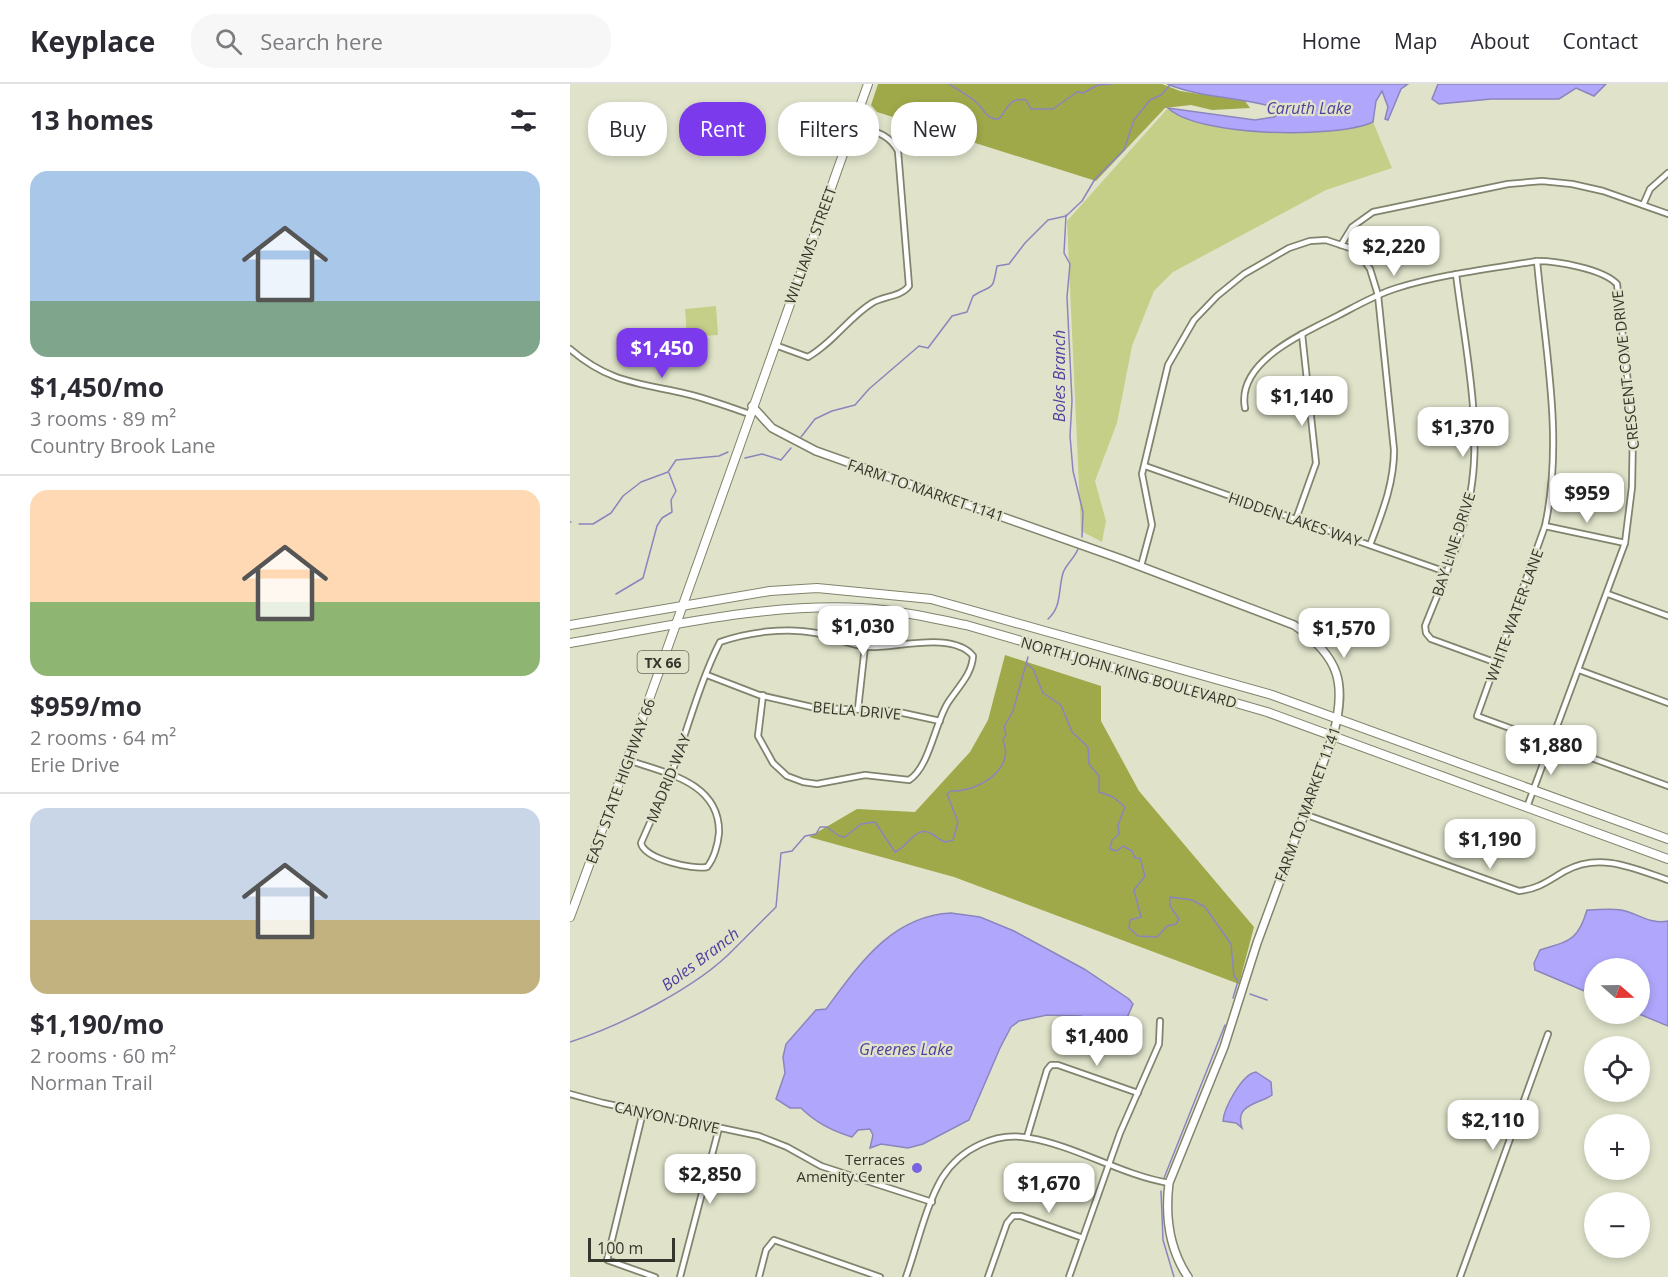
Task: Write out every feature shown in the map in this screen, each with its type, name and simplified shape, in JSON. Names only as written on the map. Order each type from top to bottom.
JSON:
[{"type":"main road","name":"WILLIAMS STREET","points":[[862,102],[868,84]]},
{"type":"main road","name":"WILLIAMS STREET","points":[[751,410],[842,156]]},
{"type":"main road","name":"EAST STATE HIGHWAY 66","points":[[570,917],[684,606],[751,410]]},
{"type":"main road","name":"NORTH JOHN KING BOULEVARD","points":[[570,625],[782,591],[817,588],[932,599],[1272,694],[1668,839]]},
{"type":"main road","points":[[869,609],[871,592]]},
{"type":"main road","name":"NORTH JOHN KING BOULEVARD","points":[[570,643],[776,610],[869,609],[966,625],[1267,712],[1668,859]]},
{"type":"main road","points":[[1084,658],[1089,643]]},
{"type":"street","points":[[774,345],[808,357],[834,340],[867,306],[906,290],[910,281],[898,151],[893,140],[879,133]]},
{"type":"street","points":[[1642,206],[1650,189],[1668,173]]},
{"type":"street","points":[[1341,245],[1352,227],[1373,212],[1508,184],[1542,181],[1572,184],[1668,214]]},
{"type":"street","points":[[1141,566],[1152,525],[1142,474],[1168,365],[1194,320],[1244,274],[1289,248],[1310,241],[1326,240],[1360,255],[1366,263],[1378,295],[1394,450],[1394,472],[1386,505],[1370,545]]},
{"type":"street","points":[[1245,408],[1243,397],[1257,370],[1268,357],[1302,334],[1378,295],[1417,282],[1537,261]]},
{"type":"street","name":"CRESCENT COVE DRIVE","points":[[1527,807],[1580,670],[1625,543],[1632,487],[1633,429],[1619,287],[1611,278],[1554,261],[1537,261]]},
{"type":"street","name":"WHITE WATER LANE","points":[[1537,261],[1555,447],[1551,497],[1545,526],[1477,717],[1551,745]]},
{"type":"street","name":"BAY LINE DRIVE","points":[[1456,274],[1475,435],[1474,459],[1467,510],[1425,626],[1426,633],[1431,639],[1497,663]]},
{"type":"street","points":[[1296,519],[1316,463],[1302,334]]},
{"type":"street","points":[[570,349],[592,365],[629,383],[751,410]]},
{"type":"street","name":"FARM TO MARKET 1141","points":[[751,410],[772,428],[816,452],[1141,566],[1275,617],[1310,637],[1329,658],[1337,676],[1341,704],[1333,736],[1257,943],[1224,1047],[1169,1183],[1167,1200],[1170,1236],[1188,1277]]},
{"type":"street","name":"HIDDEN LAKES WAY","points":[[1145,465],[1446,572]]},
{"type":"street","points":[[1545,526],[1625,543]]},
{"type":"street","points":[[1608,594],[1668,616]]},
{"type":"street","points":[[858,709],[865,646],[862,636],[869,609]]},
{"type":"street","name":"MADRID WAY","points":[[671,775],[700,789],[709,799],[717,814],[718,838],[707,867],[662,860],[646,853],[641,847],[671,775],[720,642],[751,635],[795,631],[815,633],[865,646]]},
{"type":"street","points":[[762,695],[758,736],[773,763],[787,776],[817,784],[865,775],[909,780],[918,770],[947,703],[968,675],[973,656],[968,650],[929,642],[865,646]]},
{"type":"street","points":[[1580,670],[1668,703]]},
{"type":"street","name":"BELLA DRIVE","points":[[707,675],[762,695],[825,710],[894,711],[940,721]]},
{"type":"street","points":[[1551,745],[1668,786]]},
{"type":"street","points":[[628,760],[671,775]]},
{"type":"street","points":[[1304,814],[1519,891],[1534,889],[1565,871],[1595,861],[1621,864],[1668,880]]},
{"type":"street","points":[[1069,1277],[1109,1165],[1159,1044],[1160,1021]]},
{"type":"street","points":[[1460,1277],[1548,1034]]},
{"type":"street","points":[[1027,1137],[1047,1070],[1051,1065],[1058,1065],[1138,1093]]},
{"type":"street","name":"CANYON DRIVE","points":[[570,1094],[777,1143],[821,1166],[932,1202]]},
{"type":"street","points":[[643,1112],[607,1260],[655,1277]]},
{"type":"street","points":[[680,1277],[719,1128]]},
{"type":"street","points":[[906,1277],[932,1202],[949,1168],[972,1149],[998,1139],[1027,1137],[1169,1183]]},
{"type":"street","points":[[988,1277],[1007,1223],[1013,1216],[1021,1216],[1083,1238]]},
{"type":"street","points":[[759,1277],[771,1241],[779,1240],[880,1277]]},
{"type":"green space","points":[[878,84],[1162,84],[1180,91],[1245,101],[1250,108],[1212,110],[1191,105],[1165,108],[1096,181],[977,144],[977,102],[891,102],[891,116],[879,113],[879,102],[872,102]]},
{"type":"green space","points":[[1168,108],[1184,118],[1237,130],[1300,133],[1330,131],[1373,122],[1392,168],[1326,190],[1173,272],[1154,291],[1132,346],[1117,423],[1095,481],[1106,521],[1102,542],[1081,531],[1067,221]]},
{"type":"green space","points":[[716,306],[718,335],[687,337],[685,309]]},
{"type":"green space","points":[[1005,655],[1101,686],[1101,721],[1139,791],[1254,927],[1239,984],[954,877],[809,837],[857,809],[915,812],[970,752],[988,720]]},
{"type":"water","name":"Caruth Lake","points":[[1167,84],[1408,84],[1401,89],[1388,120],[1385,119],[1388,107],[1382,91],[1376,101],[1373,122],[1330,131],[1300,133],[1236,130],[1184,118],[1168,108],[1255,120],[1274,117],[1284,110],[1196,93]]},
{"type":"water","points":[[1438,84],[1606,84],[1594,96],[1576,88],[1559,99],[1491,99],[1439,104],[1432,99]]},
{"type":"water","points":[[1617,909],[1655,921],[1668,921],[1668,1026],[1650,1019],[1650,958],[1584,958],[1584,991],[1535,970],[1534,963],[1540,950],[1571,938],[1584,920],[1587,910]]},
{"type":"water","name":"Greenes Lake","points":[[951,913],[980,917],[1014,931],[1084,969],[1133,1004],[1123,1027],[1105,1033],[1081,1016],[1047,1015],[1019,1021],[1011,1027],[1000,1048],[969,1120],[923,1144],[908,1148],[881,1144],[870,1148],[873,1135],[870,1129],[858,1130],[852,1137],[825,1126],[801,1108],[790,1108],[776,1099],[785,1073],[783,1057],[786,1044],[816,1010],[826,1009],[864,960],[894,933],[930,916]]},
{"type":"water","points":[[1256,1072],[1271,1082],[1272,1095],[1245,1109],[1240,1120],[1242,1128],[1236,1123],[1223,1121],[1235,1092],[1245,1079]]},
{"type":"waterway","points":[[949,84],[974,100],[988,116],[994,119],[999,119],[1010,104],[1016,100],[1026,100],[1031,109],[1053,109],[1077,92],[1083,93],[1098,85],[1111,84]]},
{"type":"waterway","points":[[801,437],[815,419],[832,411],[855,405],[869,389],[919,346],[928,348],[952,316],[967,312],[973,296],[991,287],[997,266],[1009,264],[1025,243],[1048,220],[1066,216],[1082,201],[1095,179],[1124,150],[1134,120],[1150,100],[1161,95],[1170,85]]},
{"type":"waterway","name":"Boles Branch","points":[[1066,215],[1064,253],[1070,264],[1067,297],[1072,401],[1070,436],[1073,471],[1083,512],[1082,537]]},
{"type":"waterway","points":[[745,458],[762,454],[781,460],[791,448]]},
{"type":"waterway","points":[[579,524],[593,524],[611,513],[623,496],[641,482],[668,472],[676,460],[719,456],[728,452]]},
{"type":"waterway","points":[[616,594],[643,578],[657,526],[662,518],[672,512],[671,500],[676,491],[669,473]]},
{"type":"waterway","name":"Boles Branch","points":[[1048,619],[1058,604],[1064,570],[1078,549]]},
{"type":"waterway","name":"Boles Branch","points":[[570,1042],[612,1026],[657,1004],[719,963],[776,907],[781,853],[792,851],[805,836],[816,834],[820,827],[827,827],[839,836],[845,837],[861,824],[875,822],[895,852],[921,832],[932,834],[945,842],[953,840],[958,822],[947,794],[951,791],[972,788],[992,777],[999,770],[1006,751],[1003,740],[1006,734],[1004,727],[1013,711],[1028,657]]},
{"type":"waterway","points":[[1027,664],[1033,669],[1043,693],[1061,705],[1072,732],[1088,747],[1089,764],[1099,776],[1099,792],[1113,797],[1125,807],[1118,825],[1119,834],[1112,840],[1110,849],[1117,851],[1123,846],[1132,851],[1135,858],[1140,858],[1145,876],[1134,890],[1141,917],[1130,920],[1129,928],[1138,936],[1157,937],[1167,926],[1176,924],[1179,919],[1170,906],[1170,897],[1192,900],[1205,907],[1231,944],[1234,976],[1238,981],[1233,998]]},
{"type":"waterway","points":[[1250,994],[1267,1000]]},
{"type":"waterway","points":[[1164,1178],[1225,1025]]},
{"type":"waterway","points":[[1161,1191],[1163,1240],[1174,1277]]},
{"type":"place","name":"Terraces Amenity Center","points":[[917,1168]]}]
